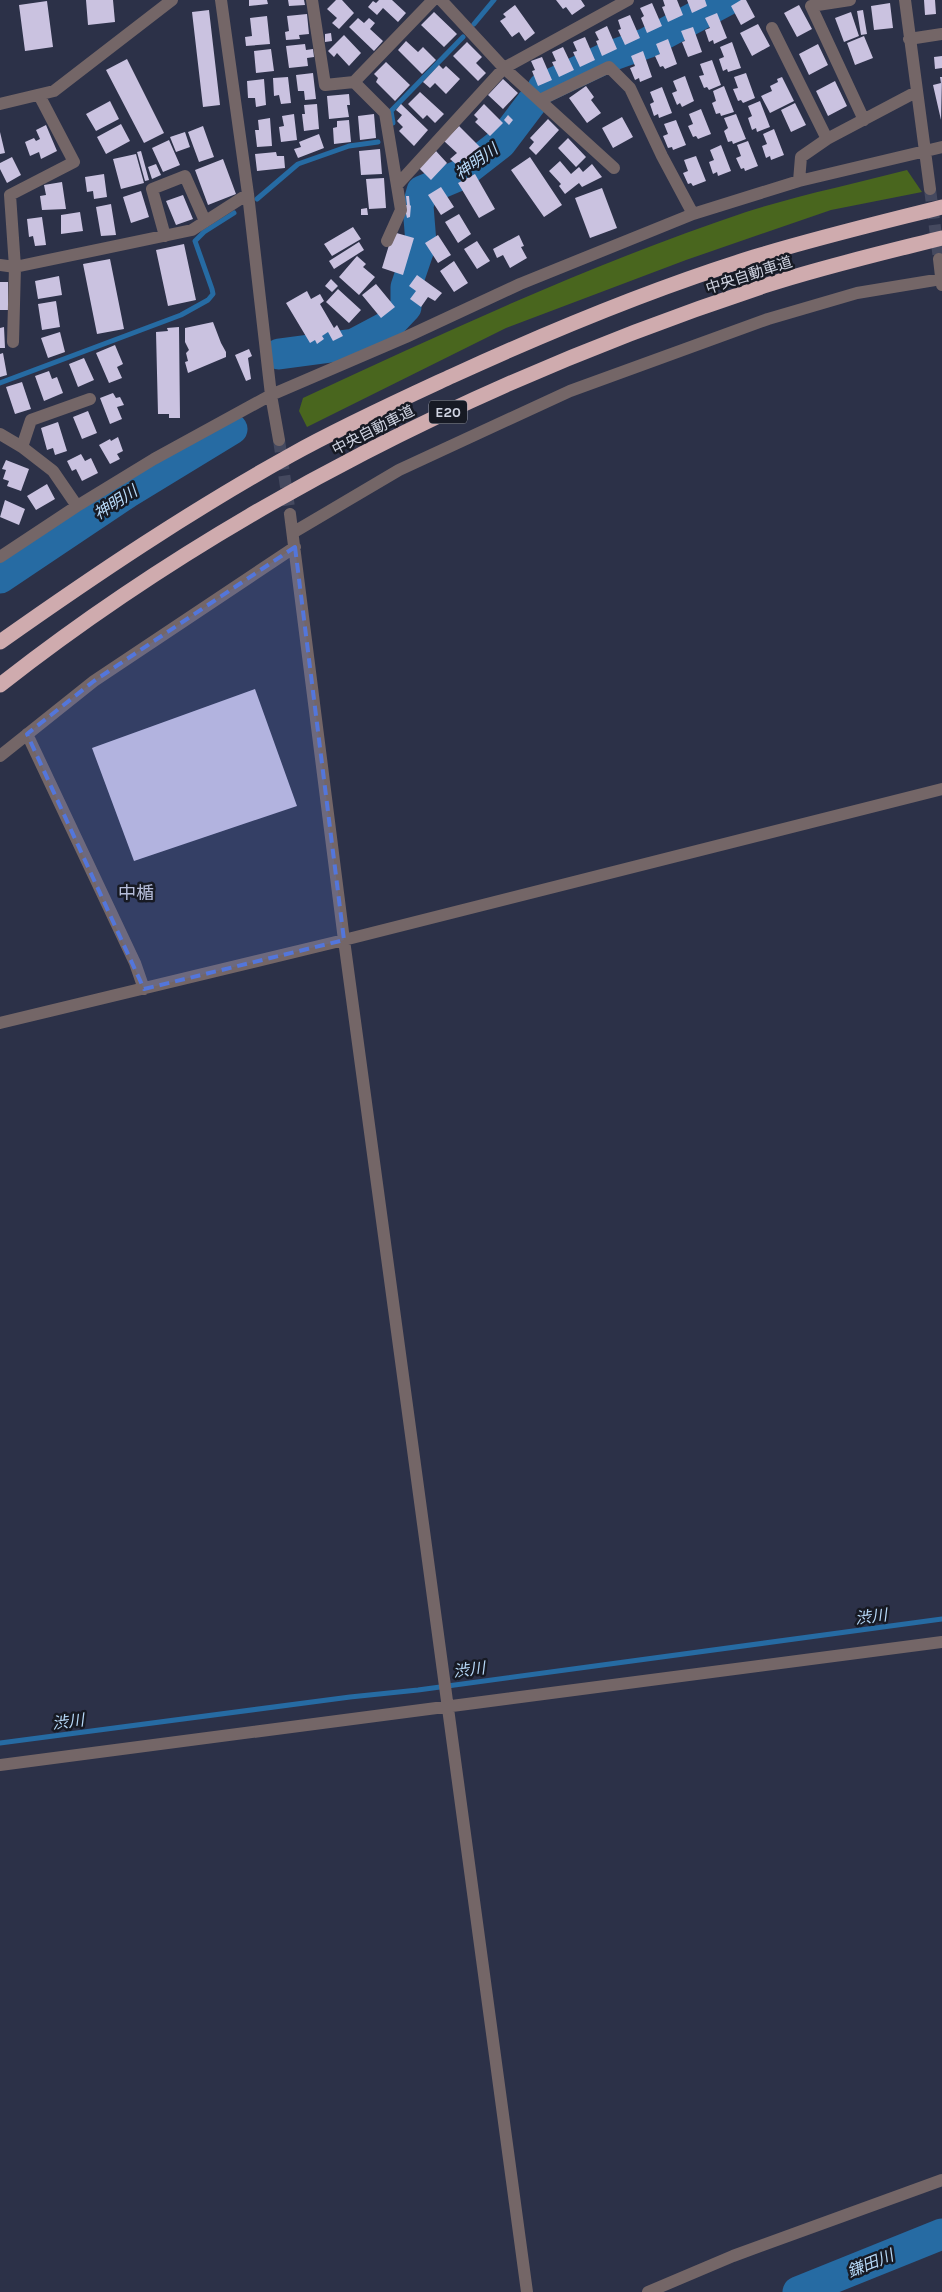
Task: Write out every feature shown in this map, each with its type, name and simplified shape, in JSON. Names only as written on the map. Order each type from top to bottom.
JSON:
[{"type":"highway","name":"中央自動車道","points":[[0,642],[93,576],[192,512],[294,454],[407,397],[505,352],[624,302],[754,257],[942,207]]},
{"type":"highway","name":"中央自動車道","points":[[0,685],[109,606],[206,542],[308,484],[414,428],[522,378],[650,327],[765,286],[942,238]]},
{"type":"street","points":[[0,104],[54,92],[172,0]]},
{"type":"street","points":[[221,0],[248,194],[271,395],[279,440]]},
{"type":"street","points":[[312,0],[325,85],[354,82],[433,0]]},
{"type":"street","points":[[441,0],[504,68],[614,168]]},
{"type":"street","points":[[398,184],[504,68],[628,0]]},
{"type":"street","points":[[850,0],[811,6],[864,120]]},
{"type":"street","points":[[904,0],[930,189]]},
{"type":"street","points":[[772,28],[827,139]]},
{"type":"street","points":[[909,38],[942,34]]},
{"type":"street","points":[[540,100],[609,67],[630,88],[662,156],[693,214]]},
{"type":"street","points":[[354,82],[385,114],[401,210],[387,241]]},
{"type":"street","points":[[799,181],[801,157],[827,139],[916,92]]},
{"type":"street","points":[[13,342],[15,267],[10,195],[74,162],[39,95]]},
{"type":"street","points":[[0,557],[154,459],[271,395],[406,337],[520,284],[693,214],[799,181],[942,147]]},
{"type":"street","points":[[164,236],[152,189],[185,176],[205,221]]},
{"type":"street","points":[[0,265],[15,267],[192,230],[248,194]]},
{"type":"street","points":[[294,532],[399,470],[570,391],[768,319],[857,293],[942,281],[939,259]]},
{"type":"street","points":[[22,447],[31,420],[90,399]]},
{"type":"street","points":[[0,434],[22,447],[53,471],[78,506]]},
{"type":"street","points":[[290,514],[294,532],[344,940],[527,2292]]},
{"type":"street","points":[[0,756],[94,681],[295,547]]},
{"type":"street","points":[[28,734],[135,964],[144,989]]},
{"type":"street","points":[[0,1023],[344,940],[942,789]]},
{"type":"street","points":[[0,1765],[447,1702],[942,1642]]},
{"type":"street","points":[[648,2292],[733,2256],[942,2180]]},
{"type":"highlighted area","points":[[295,547],[344,940],[144,989],[27,734],[94,681]]},
{"type":"green space","points":[[907,170],[922,192],[831,210],[686,260],[506,328],[307,427],[299,411],[303,398],[412,347],[633,253],[746,212]]},
{"type":"building","points":[[86,0],[113,0],[115,22],[88,25]]},
{"type":"building","points":[[249,0],[267,0],[268,4],[249,6]]},
{"type":"building","points":[[288,0],[304,0],[305,5],[289,6]]},
{"type":"building","points":[[336,0],[342,0],[354,13],[339,29],[332,23],[337,18],[327,9]]},
{"type":"building","points":[[379,0],[392,0],[406,13],[398,22],[383,8],[377,15],[368,7],[373,1],[376,3]]},
{"type":"building","points":[[556,0],[581,0],[585,6],[572,15],[566,7],[563,9]]},
{"type":"building","points":[[663,0],[677,0],[683,15],[668,22],[662,7],[665,6]]},
{"type":"building","points":[[687,0],[705,0],[707,6],[692,13]]},
{"type":"building","points":[[741,0],[746,0],[755,17],[741,25],[731,6]]},
{"type":"building","points":[[924,0],[935,0],[936,14],[925,15]]},
{"type":"building","points":[[47,1],[53,47],[25,51],[19,5]]},
{"type":"building","points":[[652,3],[662,26],[647,33],[641,18],[644,16],[640,8]]},
{"type":"building","points":[[890,3],[893,28],[874,30],[871,6]]},
{"type":"building","points":[[515,5],[535,33],[525,41],[519,32],[512,37],[500,21],[506,17],[503,14]]},
{"type":"building","points":[[799,5],[812,29],[797,37],[784,13]]},
{"type":"building","points":[[209,10],[220,105],[203,107],[192,12]]},
{"type":"building","points":[[863,10],[867,34],[861,35],[857,11]]},
{"type":"building","points":[[434,12],[457,34],[444,47],[421,25]]},
{"type":"building","points":[[851,12],[859,36],[844,42],[835,18]]},
{"type":"building","points":[[717,13],[727,38],[714,44],[713,40],[709,42],[705,30],[710,28],[705,18]]},
{"type":"building","points":[[307,14],[309,34],[299,35],[300,39],[286,40],[285,32],[289,31],[287,16]]},
{"type":"building","points":[[630,15],[640,38],[625,45],[618,30],[621,29],[618,20]]},
{"type":"building","points":[[267,16],[270,44],[246,46],[245,37],[252,36],[250,18]]},
{"type":"building","points":[[358,18],[364,23],[369,18],[375,23],[370,29],[383,41],[374,51],[349,27]]},
{"type":"building","points":[[758,24],[770,46],[752,56],[740,33]]},
{"type":"building","points":[[607,26],[617,49],[602,56],[596,41],[599,40],[595,32]]},
{"type":"building","points":[[693,27],[702,52],[688,57],[682,42],[685,41],[681,31]]},
{"type":"building","points":[[331,33],[332,41],[325,42],[325,34]]},
{"type":"building","points":[[344,35],[361,53],[349,66],[337,53],[334,57],[328,51]]},
{"type":"building","points":[[864,36],[873,58],[855,65],[847,43]]},
{"type":"building","points":[[585,37],[595,60],[580,67],[573,52],[577,51],[573,42]]},
{"type":"building","points":[[668,39],[677,64],[665,69],[663,66],[660,67],[655,56],[660,54],[656,44]]},
{"type":"building","points":[[406,41],[418,52],[423,47],[436,60],[422,74],[398,50]]},
{"type":"building","points":[[467,42],[482,57],[476,63],[486,73],[478,81],[453,56]]},
{"type":"building","points":[[732,42],[741,68],[728,72],[727,69],[723,71],[719,59],[724,57],[720,47]]},
{"type":"building","points":[[305,44],[306,50],[313,49],[314,57],[307,58],[308,66],[289,68],[286,46]]},
{"type":"building","points":[[818,44],[828,65],[809,75],[799,54]]},
{"type":"building","points":[[563,47],[574,70],[559,77],[552,62],[556,61],[552,52]]},
{"type":"building","points":[[271,49],[274,71],[256,73],[254,51]]},
{"type":"building","points":[[643,51],[652,77],[640,82],[639,78],[635,80],[630,68],[635,66],[631,56]]},
{"type":"building","points":[[942,56],[942,68],[935,69],[934,57]]},
{"type":"building","points":[[542,57],[552,80],[538,86],[532,71],[535,70],[531,61]]},
{"type":"building","points":[[127,59],[164,133],[144,143],[106,70]]},
{"type":"building","points":[[712,60],[721,85],[709,90],[707,87],[704,88],[699,76],[704,75],[700,64]]},
{"type":"building","points":[[386,62],[410,85],[395,101],[376,82],[378,78],[374,74]]},
{"type":"building","points":[[439,65],[443,69],[446,66],[460,79],[446,94],[435,83],[430,88],[423,82]]},
{"type":"building","points":[[313,73],[316,99],[305,100],[304,91],[298,91],[296,75]]},
{"type":"building","points":[[746,73],[755,98],[743,103],[741,100],[738,101],[733,89],[738,88],[734,77]]},
{"type":"building","points":[[685,76],[694,101],[682,107],[680,103],[677,105],[672,93],[677,91],[673,81]]},
{"type":"building","points":[[288,77],[291,103],[281,104],[279,95],[274,96],[273,78]]},
{"type":"building","points":[[782,77],[794,101],[770,113],[761,96],[772,91],[770,86],[778,82],[777,79]]},
{"type":"building","points":[[940,77],[942,77],[941,120],[933,85],[941,83]]},
{"type":"building","points":[[264,79],[266,105],[256,107],[255,98],[248,98],[247,81]]},
{"type":"building","points":[[503,79],[518,93],[503,109],[488,95]]},
{"type":"building","points":[[835,81],[847,106],[828,116],[816,91]]},
{"type":"building","points":[[586,86],[594,97],[591,100],[601,113],[587,123],[569,98]]},
{"type":"building","points":[[724,86],[734,112],[721,116],[720,113],[716,114],[712,103],[716,101],[713,91]]},
{"type":"building","points":[[662,87],[672,113],[659,118],[658,114],[654,116],[650,104],[654,102],[650,92]]},
{"type":"building","points":[[420,92],[444,114],[435,123],[427,115],[423,119],[408,104]]},
{"type":"building","points":[[349,94],[350,105],[347,105],[349,117],[329,119],[327,96]]},
{"type":"building","points":[[110,101],[119,119],[96,131],[86,114]]},
{"type":"building","points":[[760,101],[770,127],[757,132],[756,128],[752,130],[748,118],[752,116],[748,106]]},
{"type":"building","points":[[795,103],[806,125],[791,132],[781,110]]},
{"type":"building","points":[[317,104],[319,129],[304,131],[302,114],[305,114],[304,105]]},
{"type":"building","points":[[401,104],[428,130],[414,146],[399,131],[403,127],[397,121],[402,115],[396,110]]},
{"type":"building","points":[[484,104],[503,123],[490,136],[475,122],[478,119],[474,115]]},
{"type":"building","points":[[701,109],[711,134],[698,139],[696,136],[693,137],[688,126],[693,124],[689,114]]},
{"type":"building","points":[[294,114],[297,140],[281,142],[279,127],[284,126],[282,116]]},
{"type":"building","points":[[374,114],[376,138],[360,140],[358,116]]},
{"type":"building","points":[[736,114],[746,139],[733,144],[732,141],[728,142],[724,131],[728,128],[724,118]]},
{"type":"building","points":[[508,115],[513,120],[509,125],[504,120]]},
{"type":"building","points":[[622,117],[633,137],[613,148],[602,128]]},
{"type":"building","points":[[270,118],[272,146],[257,147],[255,130],[259,130],[258,120]]},
{"type":"building","points":[[548,119],[559,130],[536,155],[529,148],[534,142],[530,138]]},
{"type":"building","points":[[349,120],[351,142],[334,144],[333,128],[337,127],[337,121]]},
{"type":"building","points":[[676,120],[686,145],[673,150],[672,147],[668,148],[663,136],[668,134],[664,124]]},
{"type":"building","points":[[121,124],[130,141],[106,154],[97,137]]},
{"type":"building","points":[[46,125],[57,151],[41,159],[39,152],[30,156],[25,142],[34,138],[36,141],[40,139],[36,130]]},
{"type":"building","points":[[203,126],[214,157],[199,162],[188,132]]},
{"type":"building","points":[[459,126],[480,147],[467,161],[463,158],[457,165],[450,159],[457,153],[444,141]]},
{"type":"building","points":[[774,129],[784,155],[771,160],[770,156],[766,158],[762,146],[767,144],[763,134]]},
{"type":"building","points":[[0,132],[5,153],[0,154]]},
{"type":"building","points":[[185,132],[190,147],[176,152],[170,137]]},
{"type":"building","points":[[319,134],[324,148],[298,158],[294,149],[301,147],[299,142]]},
{"type":"building","points":[[568,138],[586,157],[576,167],[558,148]]},
{"type":"building","points":[[169,140],[180,165],[163,172],[152,148]]},
{"type":"building","points":[[748,141],[758,166],[745,171],[744,168],[741,169],[736,158],[741,156],[737,145]]},
{"type":"building","points":[[721,145],[731,171],[718,176],[717,172],[713,174],[709,162],[714,160],[710,150]]},
{"type":"building","points":[[380,149],[382,174],[361,175],[359,151]]},
{"type":"building","points":[[141,151],[149,180],[145,181],[137,152]]},
{"type":"building","points":[[436,151],[447,163],[431,180],[419,168]]},
{"type":"building","points":[[276,152],[277,156],[284,156],[285,168],[257,171],[255,154]]},
{"type":"building","points":[[136,154],[144,183],[121,189],[113,159]]},
{"type":"building","points":[[696,156],[706,181],[693,186],[691,183],[688,184],[683,173],[688,171],[684,160]]},
{"type":"building","points":[[12,157],[21,175],[7,183],[0,169],[0,163]]},
{"type":"building","points":[[530,157],[562,205],[544,217],[511,170]]},
{"type":"building","points":[[223,159],[236,194],[208,205],[195,170]]},
{"type":"building","points":[[560,161],[571,174],[579,167],[583,172],[592,164],[602,177],[582,187],[579,183],[565,194],[559,186],[561,184],[549,171]]},
{"type":"building","points":[[156,164],[161,175],[152,179],[148,167]]},
{"type":"building","points":[[104,174],[107,197],[94,199],[93,191],[87,192],[85,177]]},
{"type":"building","points":[[475,174],[495,209],[479,218],[458,183]]},
{"type":"building","points":[[384,178],[386,208],[369,209],[366,179]]},
{"type":"building","points":[[62,182],[66,209],[42,210],[40,196],[46,195],[44,185]]},
{"type":"building","points":[[441,187],[454,207],[441,215],[428,195]]},
{"type":"building","points":[[602,188],[617,228],[590,238],[575,198]]},
{"type":"building","points":[[141,191],[149,217],[131,223],[123,197]]},
{"type":"building","points":[[183,195],[193,219],[176,225],[166,201]]},
{"type":"building","points":[[406,196],[409,196],[411,205],[410,217],[407,218],[404,205],[407,205]]},
{"type":"building","points":[[111,204],[116,235],[101,236],[96,207]]},
{"type":"building","points":[[367,208],[368,215],[361,215],[361,209]]},
{"type":"building","points":[[80,212],[83,231],[61,234],[61,215]]},
{"type":"building","points":[[459,214],[471,234],[458,243],[445,222]]},
{"type":"building","points":[[42,217],[46,245],[35,246],[33,236],[29,237],[27,219]]},
{"type":"building","points":[[353,227],[361,239],[332,256],[324,244]]},
{"type":"building","points":[[393,232],[414,238],[403,275],[382,268]]},
{"type":"building","points":[[438,235],[451,255],[438,263],[425,243]]},
{"type":"building","points":[[519,235],[524,246],[521,247],[527,258],[510,268],[503,255],[497,258],[493,249]]},
{"type":"building","points":[[477,241],[490,261],[477,269],[464,249]]},
{"type":"building","points":[[359,242],[364,250],[334,269],[329,261]]},
{"type":"building","points":[[184,244],[196,300],[168,306],[156,250]]},
{"type":"building","points":[[357,256],[366,264],[363,267],[375,277],[359,295],[339,277]]},
{"type":"building","points":[[110,259],[124,329],[97,334],[83,264]]},
{"type":"building","points":[[454,261],[468,283],[454,292],[440,271]]},
{"type":"building","points":[[417,275],[442,293],[435,301],[428,297],[421,307],[410,299],[416,291],[409,286]]},
{"type":"building","points":[[59,276],[62,295],[38,299],[35,281]]},
{"type":"building","points":[[331,279],[338,286],[332,292],[325,286]]},
{"type":"building","points":[[0,282],[8,282],[8,310],[0,310]]},
{"type":"building","points":[[376,284],[395,307],[381,318],[362,295]]},
{"type":"building","points":[[338,289],[361,310],[349,323],[326,302]]},
{"type":"building","points":[[307,291],[311,299],[320,294],[324,301],[320,304],[334,328],[337,325],[343,336],[333,341],[328,332],[322,336],[324,339],[317,344],[315,340],[310,343],[286,303]]},
{"type":"building","points":[[56,301],[60,327],[42,330],[38,304]]},
{"type":"building","points":[[213,322],[226,352],[226,357],[188,373],[185,362],[188,361],[186,353],[189,350],[185,342],[185,328]]},
{"type":"building","points":[[4,327],[5,348],[0,348],[0,328]]},
{"type":"building","points":[[179,327],[180,418],[169,418],[169,414],[158,414],[156,332],[168,331],[167,328]]},
{"type":"building","points":[[60,332],[65,352],[48,358],[41,338]]},
{"type":"building","points":[[115,345],[123,364],[117,367],[122,378],[109,383],[96,353]]},
{"type":"building","points":[[249,349],[252,356],[248,358],[251,379],[246,381],[235,355]]},
{"type":"building","points":[[3,353],[7,375],[0,377],[0,354]]},
{"type":"building","points":[[84,358],[94,380],[78,387],[69,364]]},
{"type":"building","points":[[49,371],[52,379],[57,377],[63,393],[44,401],[35,376]]},
{"type":"building","points":[[22,382],[31,409],[15,414],[6,387]]},
{"type":"building","points":[[113,393],[116,398],[120,397],[124,405],[117,407],[122,419],[110,424],[100,398]]},
{"type":"building","points":[[88,411],[97,433],[82,439],[73,417]]},
{"type":"building","points":[[58,422],[67,451],[55,455],[53,448],[47,450],[41,428]]},
{"type":"building","points":[[118,437],[123,451],[117,454],[120,459],[110,464],[99,445]]},
{"type":"building","points":[[81,454],[85,461],[91,458],[98,473],[82,481],[76,469],[72,471],[67,461]]},
{"type":"building","points":[[6,460],[29,469],[21,491],[7,486],[9,481],[3,479],[6,470],[2,469]]},
{"type":"building","points":[[47,484],[55,499],[36,510],[27,496]]},
{"type":"building","points":[[5,500],[25,509],[19,525],[0,517]]},
{"type":"building","points":[[255,689],[297,806],[134,861],[92,748]]},
{"type":"waterway","points":[[474,24],[494,0]]},
{"type":"waterway","name":"神明川","points":[[543,88],[608,57],[647,43],[727,0]]},
{"type":"waterway","points":[[393,123],[391,111],[463,37]]},
{"type":"waterway","name":"神明川","points":[[279,354],[354,344],[388,326],[406,307],[406,287],[421,243],[418,206],[422,191],[460,175],[501,143],[532,102]]},
{"type":"waterway","points":[[257,199],[298,164],[349,146],[378,142]]},
{"type":"waterway","points":[[0,383],[181,315],[208,300],[213,294],[212,289],[195,241],[204,232],[234,213]]},
{"type":"waterway","name":"神明川","points":[[0,578],[127,493],[232,429]]},
{"type":"waterway","name":"渋川","points":[[0,1743],[350,1697],[418,1690],[942,1619]]},
{"type":"waterway","name":"鎌田川","points":[[798,2292],[942,2234]]},
{"type":"tunnel","points":[[930,189],[939,259]]},
{"type":"tunnel","points":[[279,440],[290,514]]},
{"type":"district","name":"中楯","points":[[136,893]]}]
